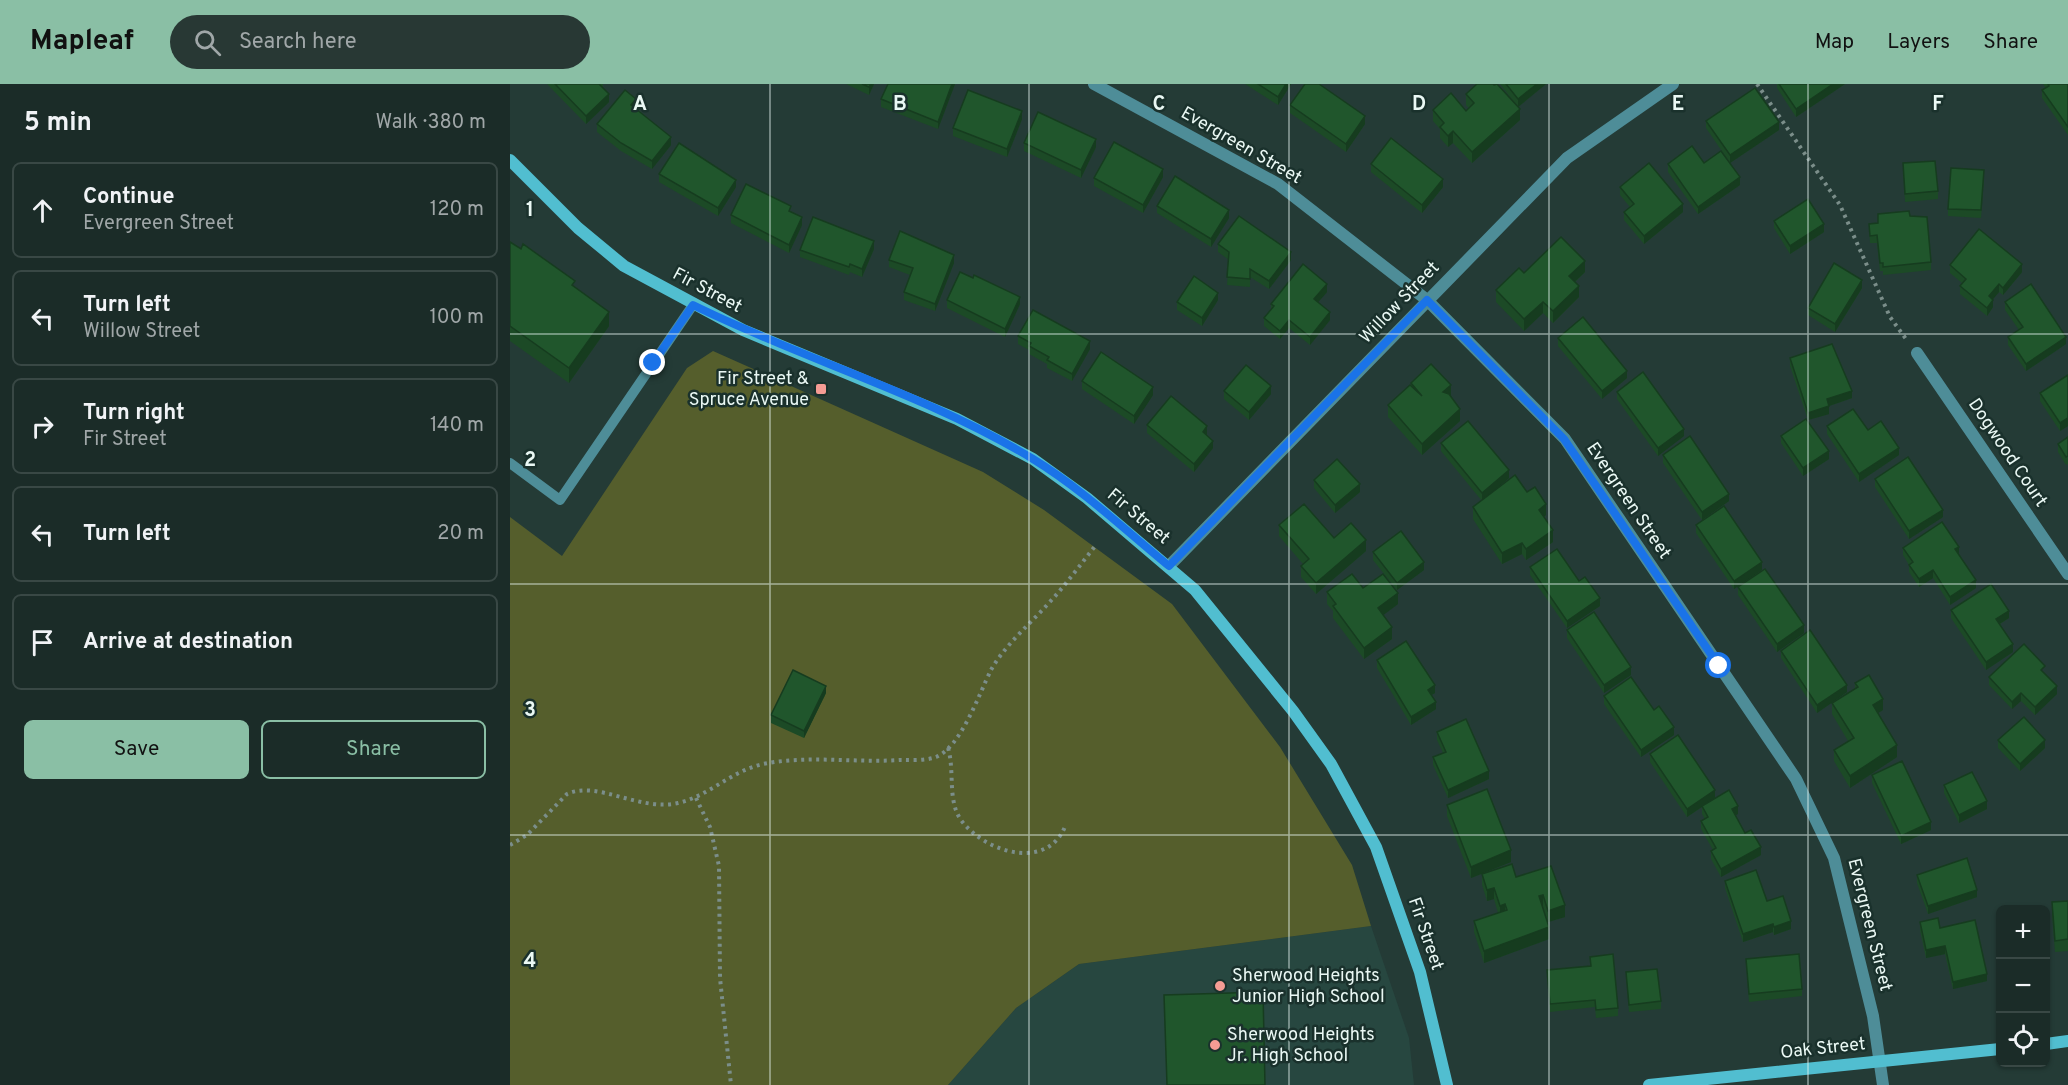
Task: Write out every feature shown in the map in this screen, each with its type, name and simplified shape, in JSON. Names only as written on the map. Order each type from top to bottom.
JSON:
[{"type":"street","name":"Evergreen Street","points":[[1094,84],[1278,184],[1427,300],[1564,439],[1796,779],[1834,858],[1873,1016],[1883,1085]]},
{"type":"street","name":"Willow Street","points":[[1169,566],[1567,159],[1673,84]]},
{"type":"street","name":"Fir Street","points":[[510,160],[578,228],[624,266],[743,330],[957,419],[1033,459],[1087,498],[1195,590],[1293,711],[1331,764],[1376,847],[1420,972],[1447,1085]]},
{"type":"street","name":"Dogwood Court","points":[[1917,353],[2068,574]]},
{"type":"street","points":[[2050,1043],[2068,1041]]},
{"type":"street","name":"Oak Street","points":[[1649,1085],[1996,1049]]},
{"type":"lane","points":[[510,463],[560,500],[693,305]]},
{"type":"path","points":[[1757,84],[1840,205],[1890,317],[1917,353]]},
{"type":"path","points":[[510,845],[527,835],[567,794],[575,791],[587,789],[625,800],[654,805],[675,804],[696,798],[735,774],[763,764],[936,757],[948,748],[960,733],[1000,656],[1050,602],[1096,545]]},
{"type":"path","points":[[948,748],[953,771],[956,808],[961,820],[984,840],[1012,852],[1035,854],[1056,843],[1066,824]]},
{"type":"path","points":[[696,798],[710,827],[719,866],[720,978],[731,1085]]},
{"type":"shaded area","name":"Sherwood Heights Junior High School","points":[[1371,926],[1409,1038],[1414,1085],[948,1085],[1016,1008],[1079,964]]},
{"type":"green space","points":[[713,351],[983,472],[1044,510],[1172,604],[1280,747],[1352,865],[1371,926],[1079,964],[1016,1008],[948,1085],[510,1085],[510,517],[562,556],[687,368]]},
{"type":"building","points":[[555,84],[599,84],[609,94],[586,116]]},
{"type":"building","points":[[888,84],[952,84],[938,122],[881,99]]},
{"type":"building","points":[[1258,84],[1286,84],[1278,97]]},
{"type":"building","points":[[1305,84],[1319,84],[1365,116],[1346,144],[1290,105]]},
{"type":"building","points":[[1477,84],[1497,84],[1520,109],[1472,152],[1453,131],[1448,136],[1440,127],[1444,123],[1433,110],[1451,93],[1466,111],[1474,103],[1466,94]]},
{"type":"building","points":[[1506,84],[1537,84],[1518,99]]},
{"type":"building","points":[[1779,84],[1833,84],[1796,109]]},
{"type":"building","points":[[2048,84],[2068,84],[2068,127],[2042,90],[2049,86]]},
{"type":"building","points":[[1755,88],[1779,122],[1730,155],[1706,121]]},
{"type":"building","points":[[625,90],[636,99],[631,105],[671,137],[652,161],[621,143],[597,124]]},
{"type":"building","points":[[968,90],[1022,111],[1007,149],[953,128]]},
{"type":"building","points":[[1038,112],[1096,139],[1081,170],[1024,143]]},
{"type":"building","points":[[1391,138],[1443,179],[1422,205],[1371,164]]},
{"type":"building","points":[[1114,142],[1163,169],[1143,205],[1094,178]]},
{"type":"building","points":[[679,143],[736,180],[718,208],[659,174]]},
{"type":"building","points":[[1692,146],[1704,163],[1721,151],[1740,177],[1698,207],[1668,164]]},
{"type":"building","points":[[1935,161],[1938,191],[1905,194],[1903,163]]},
{"type":"building","points":[[1649,163],[1683,204],[1644,236],[1624,212],[1634,204],[1620,187]]},
{"type":"building","points":[[1951,168],[1984,170],[1981,210],[1948,209]]},
{"type":"building","points":[[1175,176],[1229,210],[1211,239],[1157,206]]},
{"type":"building","points":[[746,184],[791,206],[789,211],[802,217],[789,245],[731,215]]},
{"type":"building","points":[[1808,199],[1824,224],[1790,246],[1774,221]]},
{"type":"building","points":[[1909,211],[1910,216],[1927,217],[1931,262],[1883,267],[1883,263],[1880,263],[1877,235],[1870,236],[1869,224],[1878,223],[1878,214]]},
{"type":"building","points":[[1239,216],[1291,252],[1269,281],[1250,269],[1250,279],[1227,277],[1229,252],[1218,244]]},
{"type":"building","points":[[813,217],[874,241],[862,269],[850,264],[849,267],[800,250]]},
{"type":"building","points":[[1979,229],[2022,264],[2003,288],[1999,284],[1989,296],[1993,300],[1987,308],[1960,286],[1966,279],[1950,265]]},
{"type":"building","points":[[900,231],[954,255],[935,304],[904,292],[913,268],[889,260]]},
{"type":"building","points":[[1561,237],[1585,261],[1569,276],[1579,286],[1553,311],[1543,302],[1524,319],[1496,290],[1519,268],[1524,273]]},
{"type":"building","points":[[510,242],[521,249],[523,244],[575,281],[572,285],[609,312],[569,368],[510,326]]},
{"type":"building","points":[[1834,263],[1862,280],[1835,324],[1808,308]]},
{"type":"building","points":[[1303,264],[1327,284],[1314,299],[1330,312],[1310,337],[1289,320],[1280,331],[1264,318],[1274,306],[1271,304]]},
{"type":"building","points":[[960,272],[973,278],[974,275],[1020,297],[1005,329],[947,300]]},
{"type":"building","points":[[1194,276],[1218,293],[1202,318],[1177,302]]},
{"type":"building","points":[[2031,284],[2066,337],[2026,364],[2008,337],[2023,327],[2005,302]]},
{"type":"building","points":[[1033,310],[1090,341],[1072,374],[1047,360],[1049,357],[1029,346],[1031,343],[1018,336]]},
{"type":"building","points":[[1583,317],[1627,371],[1602,391],[1558,338]]},
{"type":"building","points":[[1832,344],[1852,391],[1827,399],[1829,406],[1808,413],[1790,358]]},
{"type":"building","points":[[1101,352],[1153,387],[1134,416],[1082,381]]},
{"type":"building","points":[[1431,364],[1451,385],[1443,392],[1449,394],[1460,409],[1422,444],[1388,405],[1410,385],[1422,396],[1411,383]]},
{"type":"building","points":[[1246,365],[1271,386],[1249,412],[1224,391]]},
{"type":"building","points":[[1643,372],[1684,429],[1658,448],[1617,392]]},
{"type":"building","points":[[2068,375],[2068,418],[2060,423],[2040,393]]},
{"type":"building","points":[[1171,396],[1207,426],[1203,432],[1213,441],[1194,464],[1147,425]]},
{"type":"building","points":[[1853,409],[1868,430],[1881,421],[1899,448],[1859,474],[1827,426]]},
{"type":"building","points":[[1806,419],[1829,451],[1803,468],[1781,436]]},
{"type":"building","points":[[1468,421],[1509,470],[1482,493],[1441,443]]},
{"type":"building","points":[[1690,436],[1729,494],[1702,512],[1663,455]]},
{"type":"building","points":[[2068,437],[2068,456],[2066,457],[2058,444]]},
{"type":"building","points":[[1908,457],[1943,510],[1909,531],[1875,479]]},
{"type":"building","points":[[1337,459],[1360,484],[1335,505],[1314,480]]},
{"type":"building","points":[[1515,475],[1527,492],[1535,487],[1546,504],[1539,510],[1553,530],[1526,549],[1522,543],[1502,553],[1473,507]]},
{"type":"building","points":[[1304,504],[1334,538],[1351,523],[1366,540],[1316,583],[1301,566],[1309,559],[1279,525]]},
{"type":"building","points":[[1724,506],[1762,562],[1734,581],[1696,525]]},
{"type":"building","points":[[1942,522],[1959,547],[1955,549],[1976,580],[1950,597],[1933,570],[1919,579],[1909,565],[1913,562],[1903,548]]},
{"type":"building","points":[[1401,531],[1424,562],[1397,583],[1373,552]]},
{"type":"building","points":[[1557,549],[1579,581],[1585,577],[1600,598],[1567,621],[1530,567]]},
{"type":"building","points":[[1765,569],[1804,625],[1777,644],[1738,587]]},
{"type":"building","points":[[1352,574],[1363,588],[1383,574],[1398,593],[1378,608],[1392,627],[1364,648],[1333,606],[1336,604],[1327,592]]},
{"type":"building","points":[[1991,584],[2009,611],[1996,619],[2013,644],[1986,662],[1951,610]]},
{"type":"building","points":[[1594,612],[1631,667],[1604,685],[1567,630]]},
{"type":"building","points":[[1810,630],[1847,685],[1817,705],[1781,651]]},
{"type":"building","points":[[1406,641],[1435,685],[1428,690],[1436,702],[1411,717],[1377,660]]},
{"type":"building","points":[[2024,644],[2045,666],[2041,670],[2057,686],[2035,707],[2021,693],[2012,702],[1989,677]]},
{"type":"building","points":[[793,670],[826,686],[804,731],[771,715]]},
{"type":"building","points":[[1869,675],[1883,699],[1873,705],[1897,745],[1850,776],[1834,750],[1854,738],[1832,703],[1858,687],[1855,683]]},
{"type":"building","points":[[1631,677],[1654,710],[1659,706],[1674,727],[1641,750],[1604,696]]},
{"type":"building","points":[[2024,717],[2045,740],[2020,764],[1998,740]]},
{"type":"building","points":[[1466,719],[1489,771],[1448,790],[1433,757],[1446,752],[1437,732]]},
{"type":"building","points":[[1678,735],[1715,790],[1687,809],[1650,754]]},
{"type":"building","points":[[1902,761],[1931,822],[1901,836],[1872,775]]},
{"type":"building","points":[[1972,772],[1987,801],[1959,815],[1944,785]]},
{"type":"building","points":[[1487,789],[1511,850],[1471,867],[1447,805]]},
{"type":"building","points":[[1729,790],[1738,806],[1732,809],[1745,833],[1751,830],[1761,847],[1721,869],[1711,851],[1716,848],[1701,821],[1708,817],[1702,806]]},
{"type":"building","points":[[1967,858],[1977,890],[1928,906],[1917,875]]},
{"type":"building","points":[[1512,864],[1516,877],[1551,866],[1565,905],[1548,911],[1543,895],[1539,896],[1549,927],[1484,951],[1474,921],[1507,910],[1505,904],[1500,906],[1494,888],[1487,890],[1482,874]]},
{"type":"building","points":[[1756,870],[1767,901],[1783,896],[1791,921],[1774,927],[1773,924],[1743,934],[1725,881]]},
{"type":"building","points":[[2068,901],[2068,939],[2055,941],[2052,902]]},
{"type":"building","points":[[1938,918],[1940,928],[1975,920],[1987,974],[1953,982],[1945,946],[1926,950],[1920,922]]},
{"type":"building","points":[[1613,954],[1618,1008],[1596,1010],[1595,1000],[1550,1004],[1547,970],[1591,966],[1590,957]]},
{"type":"building","points":[[1799,954],[1802,989],[1749,994],[1746,959]]},
{"type":"building","points":[[1657,969],[1661,1001],[1629,1005],[1626,972]]},
{"type":"building","name":"Sherwood Heights Jr. High School","points":[[1263,992],[1265,1085],[1167,1085],[1164,995]]},
{"type":"place","name":"Fir Street & Spruce Avenue","points":[[821,389]]},
{"type":"place","name":"Sherwood Heights Junior High School","points":[[1220,986]]},
{"type":"place","name":"Sherwood Heights Jr. High School","points":[[1215,1045]]},
{"type":"route","points":[[653,363],[693,305],[743,330],[957,419],[1033,459],[1087,498],[1169,566],[1427,300],[1564,439],[1719,666]]}]
